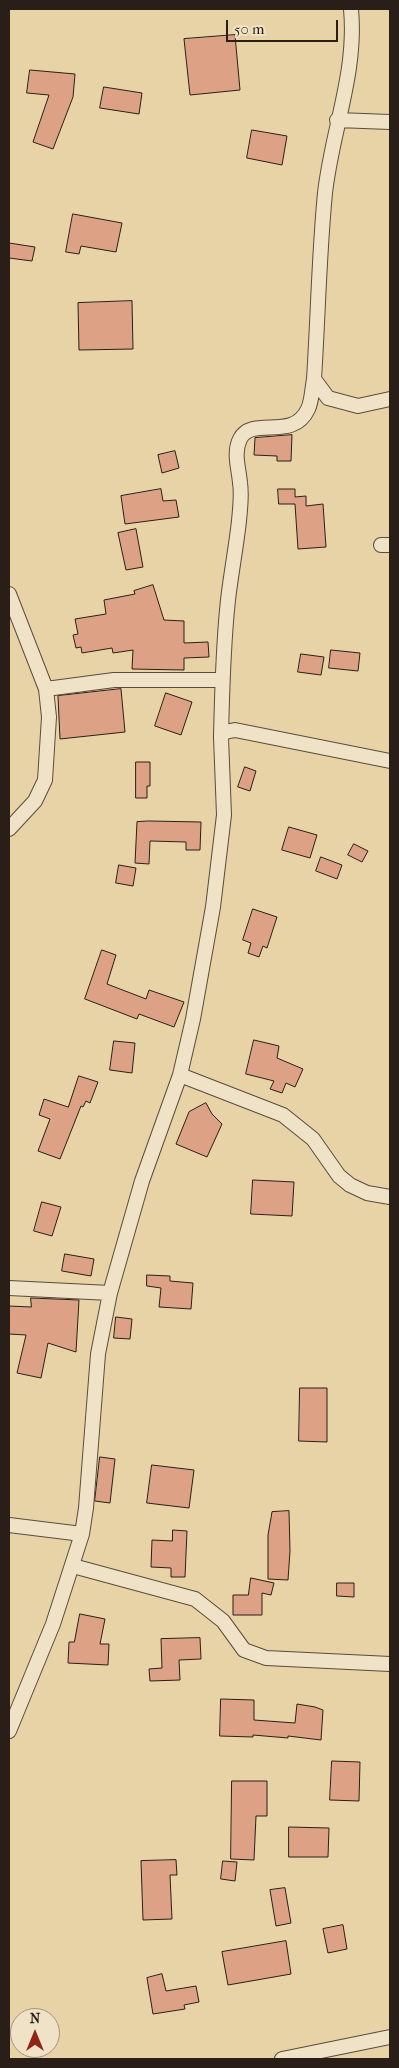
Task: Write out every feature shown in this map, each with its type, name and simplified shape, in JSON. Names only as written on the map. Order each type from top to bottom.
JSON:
[{"type":"street","points":[[9,1732],[53,1624],[82,1534],[86,1508],[98,1354],[110,1293],[142,1181],[180,1075],[193,1019],[214,899],[224,815],[221,737],[222,680],[228,600],[239,522],[241,485],[236,448],[240,437],[247,431],[259,428],[280,428],[296,424],[308,409],[314,379],[325,192],[337,120],[352,59],[351,9]]},
{"type":"street","points":[[337,120],[390,122]]},
{"type":"street","points":[[314,379],[328,398],[358,406],[390,398]]},
{"type":"street","points":[[9,594],[46,689],[49,717],[45,780],[35,801],[9,829]]},
{"type":"street","points":[[46,689],[114,680],[222,680]]},
{"type":"street","points":[[221,737],[225,732],[235,730],[390,761]]},
{"type":"street","points":[[180,1075],[283,1115],[313,1139],[339,1176],[350,1185],[367,1193],[390,1198]]},
{"type":"street","points":[[9,1288],[110,1293]]},
{"type":"street","points":[[9,1524],[82,1534]]},
{"type":"street","points":[[73,1566],[195,1600],[223,1621],[244,1650],[266,1658],[390,1664]]},
{"type":"street","points":[[282,2059],[390,2037]]},
{"type":"building","points":[[235,35],[240,90],[190,95],[184,39]]},
{"type":"building","points":[[30,70],[75,74],[73,97],[53,149],[33,142],[49,95],[27,93]]},
{"type":"building","points":[[104,87],[142,93],[139,114],[100,108]]},
{"type":"building","points":[[252,130],[287,136],[282,165],[247,158]]},
{"type":"building","points":[[73,214],[122,223],[116,252],[81,246],[79,254],[66,252]]},
{"type":"building","points":[[9,243],[35,247],[32,261],[9,258]]},
{"type":"building","points":[[132,301],[133,349],[79,350],[78,303]]},
{"type":"building","points":[[292,435],[291,461],[277,461],[277,456],[254,455],[255,438]]},
{"type":"building","points":[[175,451],[179,468],[162,473],[158,455]]},
{"type":"building","points":[[161,489],[163,501],[176,500],[179,517],[125,524],[121,496]]},
{"type":"building","points":[[278,489],[295,489],[295,497],[306,496],[306,506],[323,504],[326,547],[298,549],[295,504],[279,504]]},
{"type":"building","points":[[136,529],[143,567],[126,570],[118,533]]},
{"type":"building","points":[[153,585],[164,620],[184,621],[184,643],[208,642],[209,657],[184,658],[184,670],[132,669],[133,650],[113,653],[112,648],[82,653],[81,647],[76,648],[73,635],[78,634],[75,619],[106,614],[104,600],[135,594],[134,591]]},
{"type":"building","points":[[331,650],[360,653],[358,671],[329,668]]},
{"type":"building","points":[[301,654],[324,657],[321,675],[298,672]]},
{"type":"building","points":[[121,689],[125,732],[60,739],[58,696]]},
{"type":"building","points":[[166,693],[192,702],[181,735],[155,726]]},
{"type":"building","points":[[136,762],[150,762],[150,786],[147,786],[147,798],[136,798]]},
{"type":"building","points":[[245,767],[256,771],[250,791],[238,787]]},
{"type":"building","points":[[137,822],[201,822],[200,850],[186,850],[186,842],[150,841],[149,864],[135,863]]},
{"type":"building","points":[[289,827],[317,835],[310,858],[282,850]]},
{"type":"building","points":[[354,844],[368,851],[362,862],[348,855]]},
{"type":"building","points":[[321,857],[342,865],[337,879],[316,871]]},
{"type":"building","points":[[119,865],[136,868],[133,886],[116,883]]},
{"type":"building","points":[[253,909],[277,917],[267,948],[263,946],[259,957],[248,953],[251,943],[243,940]]},
{"type":"building","points":[[102,950],[116,955],[107,984],[146,999],[149,990],[184,1002],[174,1027],[139,1014],[137,1019],[85,999]]},
{"type":"building","points":[[254,1040],[279,1046],[277,1058],[303,1069],[295,1087],[286,1083],[282,1093],[270,1089],[274,1081],[246,1074]]},
{"type":"building","points":[[114,1041],[135,1043],[132,1073],[110,1070]]},
{"type":"building","points":[[79,1076],[98,1082],[90,1103],[86,1101],[83,1107],[81,1106],[60,1159],[38,1151],[50,1119],[39,1115],[44,1099],[68,1107]]},
{"type":"building","points":[[206,1103],[212,1114],[222,1124],[207,1157],[176,1144],[189,1112]]},
{"type":"building","points":[[253,1180],[294,1182],[292,1216],[251,1214]]},
{"type":"building","points":[[42,1202],[61,1207],[52,1236],[34,1231]]},
{"type":"building","points":[[65,1254],[94,1259],[91,1276],[62,1271]]},
{"type":"building","points":[[147,1275],[170,1276],[170,1281],[193,1283],[191,1309],[159,1307],[161,1288],[147,1286]]},
{"type":"building","points":[[31,1298],[79,1300],[76,1352],[48,1343],[41,1378],[17,1373],[26,1335],[9,1334],[9,1306],[31,1307]]},
{"type":"building","points":[[116,1317],[132,1319],[130,1339],[114,1338]]},
{"type":"building","points":[[300,1388],[327,1388],[327,1442],[299,1441]]},
{"type":"building","points":[[100,1457],[115,1459],[110,1503],[95,1501]]},
{"type":"building","points":[[152,1465],[194,1470],[189,1508],[147,1503]]},
{"type":"building","points":[[289,1511],[290,1551],[288,1580],[268,1579],[268,1535],[272,1512]]},
{"type":"building","points":[[173,1530],[187,1531],[185,1577],[171,1577],[171,1568],[151,1567],[152,1540],[172,1541]]},
{"type":"building","points":[[251,1578],[274,1583],[271,1595],[262,1593],[262,1615],[233,1615],[233,1595],[248,1595]]},
{"type":"building","points":[[337,1583],[354,1583],[354,1597],[337,1596]]},
{"type":"building","points":[[80,1614],[105,1619],[100,1644],[109,1644],[108,1665],[68,1663],[69,1642],[74,1642]]},
{"type":"building","points":[[200,1638],[201,1659],[179,1660],[180,1680],[150,1681],[149,1669],[162,1668],[161,1639]]},
{"type":"building","points":[[221,1699],[254,1700],[254,1720],[295,1723],[297,1704],[323,1710],[321,1740],[288,1736],[288,1738],[253,1735],[253,1737],[220,1736]]},
{"type":"building","points":[[332,1761],[360,1762],[359,1801],[330,1800]]},
{"type":"building","points":[[232,1781],[267,1781],[267,1816],[256,1816],[254,1860],[231,1859]]},
{"type":"building","points":[[289,1827],[329,1828],[328,1857],[289,1857]]},
{"type":"building","points":[[176,1860],[177,1875],[170,1875],[172,1919],[143,1920],[141,1861]]},
{"type":"building","points":[[223,1861],[237,1862],[235,1881],[221,1879]]},
{"type":"building","points":[[285,1888],[291,1923],[276,1926],[270,1890]]},
{"type":"building","points":[[343,1925],[347,1949],[328,1953],[323,1929]]},
{"type":"building","points":[[286,1941],[291,1974],[228,1985],[222,1952]]},
{"type":"building","points":[[162,1974],[166,1991],[196,1986],[199,2002],[184,2005],[185,2009],[153,2014],[147,1978]]}]
